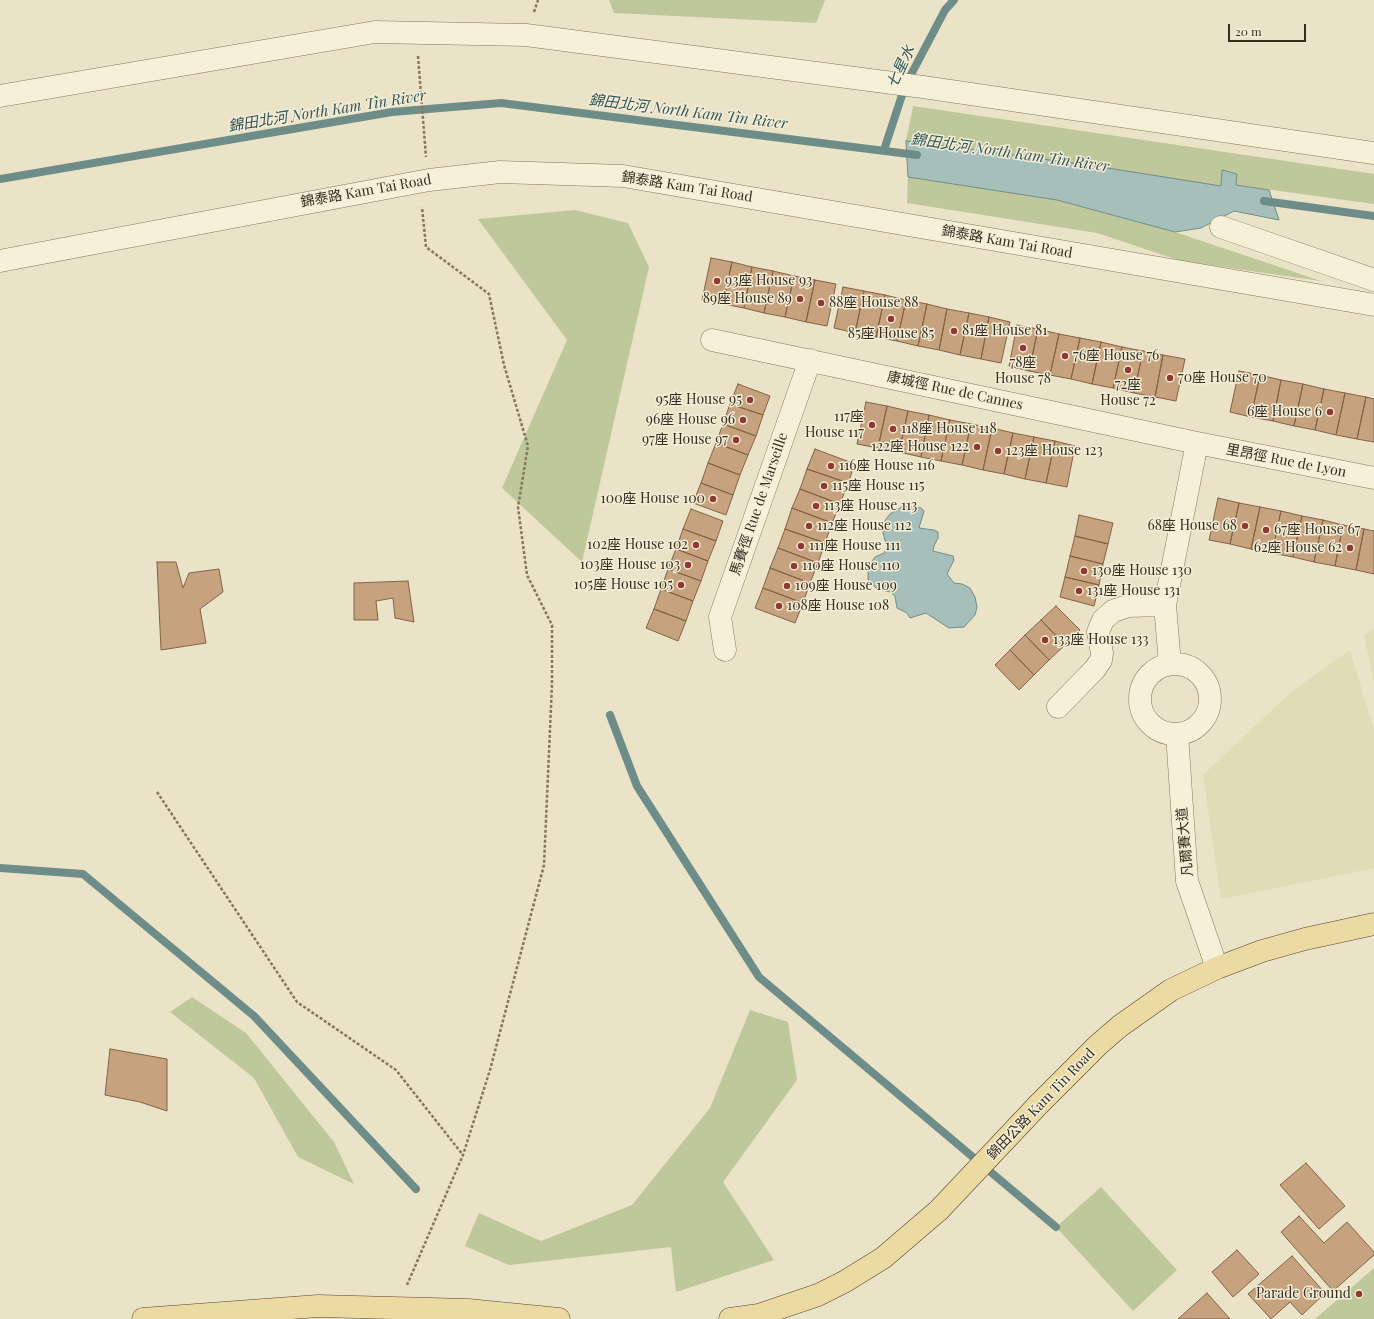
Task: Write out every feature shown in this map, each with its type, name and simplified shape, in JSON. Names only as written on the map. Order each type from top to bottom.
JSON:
[{"type":"main road","name":"錦田公路 Kam Tin Road","points":[[730,1319],[760,1317],[818,1295],[844,1282],[883,1258],[938,1210],[1070,1072],[1120,1026],[1171,990],[1217,968],[1262,951],[1305,939],[1374,924]]},
{"type":"main road","points":[[143,1319],[318,1306],[468,1310],[559,1319]]},
{"type":"street","points":[[0,96],[375,32],[526,35],[923,87],[1374,153]]},
{"type":"street","name":"錦泰路 Kam Tai Road","points":[[0,261],[428,171],[500,172],[623,176],[1374,305]]},
{"type":"street","points":[[1221,227],[1374,280]]},
{"type":"street","name":"康城徑 Rue de Cannes","points":[[712,340],[1197,443]]},
{"type":"street","name":"馬賽徑 Rue de Marseille","points":[[725,650],[720,617],[810,360]]},
{"type":"street","points":[[1170,664],[1165,605],[1197,443]]},
{"type":"street","name":"里昂徑 Rue de Lyon","points":[[1197,443],[1374,478]]},
{"type":"street","points":[[1058,707],[1095,669],[1101,660],[1102,653],[1098,632],[1103,620],[1113,611],[1128,606],[1165,605]]},
{"type":"street","points":[[1170,664],[1181,664],[1192,668],[1201,675],[1207,684],[1210,696],[1209,707],[1205,718],[1198,726],[1188,732],[1177,734],[1165,733],[1154,728],[1146,719],[1141,708],[1139,696],[1142,685],[1149,675],[1158,668],[1170,664]]},
{"type":"street","name":"凡爾賽大道","points":[[1177,734],[1187,881],[1217,968]]},
{"type":"path","points":[[399,1308],[463,1155],[490,1070],[544,865],[552,684],[552,625],[527,575],[518,507],[528,446],[504,365],[489,294],[426,247],[421,208],[428,171],[417,49]]},
{"type":"path","points":[[157,792],[297,1002],[396,1070],[463,1155]]},
{"type":"shaded area","points":[[1374,628],[1374,683],[1364,635]]},
{"type":"shaded area","points":[[1350,650],[1374,730],[1374,868],[1221,899],[1203,775],[1291,692]]},
{"type":"green space","points":[[609,0],[825,0],[816,23],[614,13]]},
{"type":"green space","points":[[913,106],[1374,174],[1374,204],[1236,185],[1223,170],[1221,186],[906,141]]},
{"type":"green space","points":[[908,177],[1057,200],[1175,232],[1321,281],[1181,261],[1097,233],[907,203]]},
{"type":"green space","points":[[575,210],[628,223],[649,267],[582,562],[502,488],[567,340],[478,219]]},
{"type":"green space","points":[[192,997],[246,1033],[334,1142],[354,1184],[298,1157],[254,1078],[170,1012]]},
{"type":"green space","points":[[750,1010],[788,1022],[797,1080],[723,1182],[774,1260],[676,1292],[671,1247],[509,1265],[465,1246],[479,1213],[541,1241],[632,1205],[710,1108]]},
{"type":"green space","points":[[1101,1187],[1177,1270],[1133,1311],[1056,1227]]},
{"type":"green space","name":"Parade Ground","points":[[1374,1268],[1374,1319],[1315,1319]]},
{"type":"water","points":[[906,141],[1095,166],[1221,186],[1222,170],[1237,174],[1236,185],[1269,190],[1279,220],[1234,211],[1201,228],[1175,232],[1057,200],[908,177]]},
{"type":"water","points":[[903,506],[921,508],[924,511],[919,528],[938,532],[938,538],[933,551],[953,556],[954,560],[947,574],[954,583],[962,584],[970,588],[975,597],[977,607],[975,615],[964,627],[949,628],[926,613],[910,618],[907,613],[897,608],[895,596],[890,592],[877,589],[868,580],[868,567],[875,557],[884,553],[887,547],[883,533],[883,523],[890,514]]},
{"type":"building","name":"93座 House 93","points":[[711,258],[732,262],[723,304],[702,300]]},
{"type":"building","points":[[732,262],[752,267],[744,308],[723,304]]},
{"type":"building","points":[[752,267],[773,271],[764,313],[744,308]]},
{"type":"building","points":[[773,271],[794,276],[785,317],[764,313]]},
{"type":"building","name":"89座 House 89","points":[[794,276],[815,280],[806,322],[785,317]]},
{"type":"building","name":"88座 House 88","points":[[815,280],[836,284],[827,326],[806,322]]},
{"type":"building","points":[[843,287],[864,291],[855,333],[834,328]]},
{"type":"building","points":[[864,291],[885,295],[876,337],[855,333]]},
{"type":"building","name":"85座 House 85","points":[[885,295],[906,300],[897,341],[876,337]]},
{"type":"building","points":[[906,300],[927,304],[918,346],[897,341]]},
{"type":"building","points":[[927,304],[947,309],[939,350],[918,346]]},
{"type":"building","name":"81座 House 81","points":[[947,309],[969,313],[960,355],[939,350]]},
{"type":"building","points":[[969,313],[989,317],[981,359],[960,355]]},
{"type":"building","points":[[989,317],[1010,322],[1001,363],[981,359]]},
{"type":"building","name":"78座 House 78","points":[[1017,325],[1038,329],[1029,371],[1009,366]]},
{"type":"building","points":[[1038,329],[1059,334],[1050,375],[1029,371]]},
{"type":"building","name":"76座 House 76","points":[[1059,334],[1080,338],[1071,379],[1050,375]]},
{"type":"building","points":[[1080,338],[1101,342],[1092,384],[1071,379]]},
{"type":"building","points":[[1101,342],[1122,347],[1113,388],[1092,384]]},
{"type":"building","name":"72座 House 72","points":[[1122,347],[1143,351],[1134,393],[1113,388]]},
{"type":"building","points":[[1143,351],[1163,355],[1155,397],[1134,393]]},
{"type":"building","name":"70座 House 70","points":[[1163,355],[1185,359],[1176,401],[1155,397]]},
{"type":"building","points":[[1239,371],[1260,375],[1251,417],[1230,412]]},
{"type":"building","points":[[1260,375],[1281,380],[1273,421],[1251,417]]},
{"type":"building","points":[[1281,380],[1303,384],[1294,426],[1273,421]]},
{"type":"building","name":"95座 House 95","points":[[738,384],[770,396],[763,415],[730,404]]},
{"type":"building","points":[[1303,384],[1324,389],[1315,430],[1294,426]]},
{"type":"building","name":"6座 House 6","points":[[1324,389],[1345,393],[1336,435],[1315,430]]},
{"type":"building","points":[[1345,393],[1366,397],[1357,439],[1336,435]]},
{"type":"building","points":[[1366,397],[1374,399],[1374,442],[1357,439]]},
{"type":"building","name":"117座 House 117","points":[[866,402],[887,406],[878,448],[857,444]]},
{"type":"building","name":"96座 House 96","points":[[730,404],[763,415],[756,436],[723,424]]},
{"type":"building","name":"118座 House 118","points":[[887,406],[908,411],[899,452],[878,448]]},
{"type":"building","points":[[908,411],[929,415],[921,457],[899,452]]},
{"type":"building","points":[[929,415],[950,420],[941,461],[921,457]]},
{"type":"building","points":[[950,420],[971,424],[962,465],[941,461]]},
{"type":"building","name":"97座 House 97","points":[[723,424],[756,436],[748,455],[716,443]]},
{"type":"building","name":"122座 House 122","points":[[971,424],[992,428],[983,470],[962,465]]},
{"type":"building","name":"123座 House 123","points":[[992,428],[1013,433],[1004,474],[983,470]]},
{"type":"building","points":[[1013,433],[1034,437],[1025,479],[1004,474]]},
{"type":"building","points":[[1034,437],[1055,441],[1046,483],[1025,479]]},
{"type":"building","points":[[1055,441],[1075,446],[1067,487],[1046,483]]},
{"type":"building","points":[[716,443],[748,455],[740,475],[708,463]]},
{"type":"building","name":"116座 House 116","points":[[815,449],[855,464],[848,483],[807,469]]},
{"type":"building","points":[[708,463],[740,475],[733,495],[701,483]]},
{"type":"building","name":"115座 House 115","points":[[807,469],[848,483],[840,504],[800,489]]},
{"type":"building","name":"100座 House 100","points":[[701,483],[733,495],[726,515],[693,503]]},
{"type":"building","name":"113座 House 113","points":[[800,489],[840,504],[832,523],[792,508]]},
{"type":"building","points":[[1218,498],[1239,503],[1230,544],[1209,540]]},
{"type":"building","name":"68座 House 68","points":[[1239,503],[1260,507],[1251,549],[1230,544]]},
{"type":"building","name":"67座 House 67","points":[[1260,507],[1281,511],[1272,553],[1251,549]]},
{"type":"building","name":"112座 House 112","points":[[792,508],[832,523],[825,543],[785,529]]},
{"type":"building","points":[[691,509],[723,521],[716,541],[683,529]]},
{"type":"building","points":[[1281,511],[1302,516],[1293,557],[1272,553]]},
{"type":"building","points":[[1079,515],[1113,523],[1108,544],[1075,536]]},
{"type":"building","points":[[1302,516],[1323,520],[1314,562],[1293,557]]},
{"type":"building","points":[[1323,520],[1343,525],[1335,566],[1314,562]]},
{"type":"building","name":"62座 House 62","points":[[1343,525],[1364,529],[1356,570],[1335,566]]},
{"type":"building","name":"102座 House 102","points":[[683,529],[716,541],[708,561],[676,549]]},
{"type":"building","name":"111座 House 111","points":[[785,529],[825,543],[818,563],[778,548]]},
{"type":"building","points":[[1364,529],[1374,531],[1374,574],[1356,570]]},
{"type":"building","points":[[1075,536],[1108,544],[1103,564],[1070,556]]},
{"type":"building","name":"110座 House 110","points":[[778,548],[818,563],[810,583],[770,568]]},
{"type":"building","name":"103座 House 103","points":[[676,549],[708,561],[701,581],[668,569]]},
{"type":"building","name":"130座 House 130","points":[[1070,556],[1103,564],[1099,585],[1065,577]]},
{"type":"building","points":[[157,562],[176,562],[183,588],[189,573],[219,569],[223,592],[200,609],[206,643],[161,650]]},
{"type":"building","name":"109座 House 109","points":[[770,568],[810,583],[803,603],[763,588]]},
{"type":"building","name":"105座 House 105","points":[[668,569],[701,581],[693,601],[661,589]]},
{"type":"building","name":"131座 House 131","points":[[1065,577],[1099,585],[1094,606],[1060,597]]},
{"type":"building","points":[[408,581],[414,622],[395,618],[393,598],[376,601],[378,620],[354,620],[354,583]]},
{"type":"building","name":"108座 House 108","points":[[763,588],[803,603],[795,623],[755,608]]},
{"type":"building","points":[[661,589],[693,601],[686,621],[654,609]]},
{"type":"building","points":[[1056,606],[1080,630],[1065,645],[1041,620]]},
{"type":"building","points":[[654,609],[686,621],[678,641],[646,628]]},
{"type":"building","name":"133座 House 133","points":[[1041,620],[1065,645],[1049,660],[1025,635]]},
{"type":"building","points":[[1025,635],[1049,660],[1034,675],[1010,650]]},
{"type":"building","points":[[1010,650],[1034,675],[1019,690],[995,665]]},
{"type":"building","points":[[110,1049],[167,1059],[167,1111],[140,1102],[105,1095]]},
{"type":"building","points":[[1306,1163],[1345,1206],[1319,1229],[1280,1185]]},
{"type":"building","points":[[1299,1216],[1324,1243],[1347,1222],[1374,1252],[1374,1255],[1333,1291],[1281,1232]]},
{"type":"building","points":[[1237,1250],[1259,1274],[1233,1297],[1212,1272]]},
{"type":"building","points":[[1292,1256],[1325,1293],[1302,1315],[1290,1302],[1271,1319],[1248,1294]]},
{"type":"building","points":[[1207,1293],[1230,1319],[1178,1319]]},
{"type":"waterway","name":"七星水","points":[[884,150],[905,86],[945,10],[954,0]]},
{"type":"waterway","name":"錦田北河 North Kam Tin River","points":[[0,179],[392,112],[501,103],[917,155]]},
{"type":"waterway","name":"錦田北河 North Kam Tin River","points":[[1264,201],[1374,216]]},
{"type":"waterway","points":[[610,715],[637,786],[759,977],[1056,1227]]},
{"type":"waterway","points":[[0,868],[83,874],[254,1016],[416,1189]]},
{"type":"place","name":"93座 House 93","points":[[717,281]]},
{"type":"place","name":"89座 House 89","points":[[800,299]]},
{"type":"place","name":"88座 House 88","points":[[821,303]]},
{"type":"place","name":"85座 House 85","points":[[891,319]]},
{"type":"place","name":"81座 House 81","points":[[954,331]]},
{"type":"place","name":"78座 House 78","points":[[1023,348]]},
{"type":"place","name":"76座 House 76","points":[[1065,356]]},
{"type":"place","name":"72座 House 72","points":[[1128,370]]},
{"type":"place","name":"70座 House 70","points":[[1170,378]]},
{"type":"place","name":"95座 House 95","points":[[750,400]]},
{"type":"place","name":"6座 House 6","points":[[1330,412]]},
{"type":"place","name":"96座 House 96","points":[[743,420]]},
{"type":"place","name":"117座 House 117","points":[[872,425]]},
{"type":"place","name":"118座 House 118","points":[[893,429]]},
{"type":"place","name":"97座 House 97","points":[[736,440]]},
{"type":"place","name":"122座 House 122","points":[[977,447]]},
{"type":"place","name":"123座 House 123","points":[[998,451]]},
{"type":"place","name":"116座 House 116","points":[[831,466]]},
{"type":"place","name":"115座 House 115","points":[[824,486]]},
{"type":"place","name":"100座 House 100","points":[[713,499]]},
{"type":"place","name":"113座 House 113","points":[[816,506]]},
{"type":"place","name":"112座 House 112","points":[[809,526]]},
{"type":"place","name":"68座 House 68","points":[[1245,526]]},
{"type":"place","name":"67座 House 67","points":[[1266,530]]},
{"type":"place","name":"102座 House 102","points":[[696,545]]},
{"type":"place","name":"111座 House 111","points":[[801,546]]},
{"type":"place","name":"62座 House 62","points":[[1350,548]]},
{"type":"place","name":"103座 House 103","points":[[688,565]]},
{"type":"place","name":"110座 House 110","points":[[794,566]]},
{"type":"place","name":"130座 House 130","points":[[1084,571]]},
{"type":"place","name":"105座 House 105","points":[[681,585]]},
{"type":"place","name":"109座 House 109","points":[[787,586]]},
{"type":"place","name":"131座 House 131","points":[[1079,591]]},
{"type":"place","name":"108座 House 108","points":[[779,606]]},
{"type":"place","name":"133座 House 133","points":[[1045,640]]},
{"type":"place","name":"Parade Ground","points":[[1359,1294]]}]
